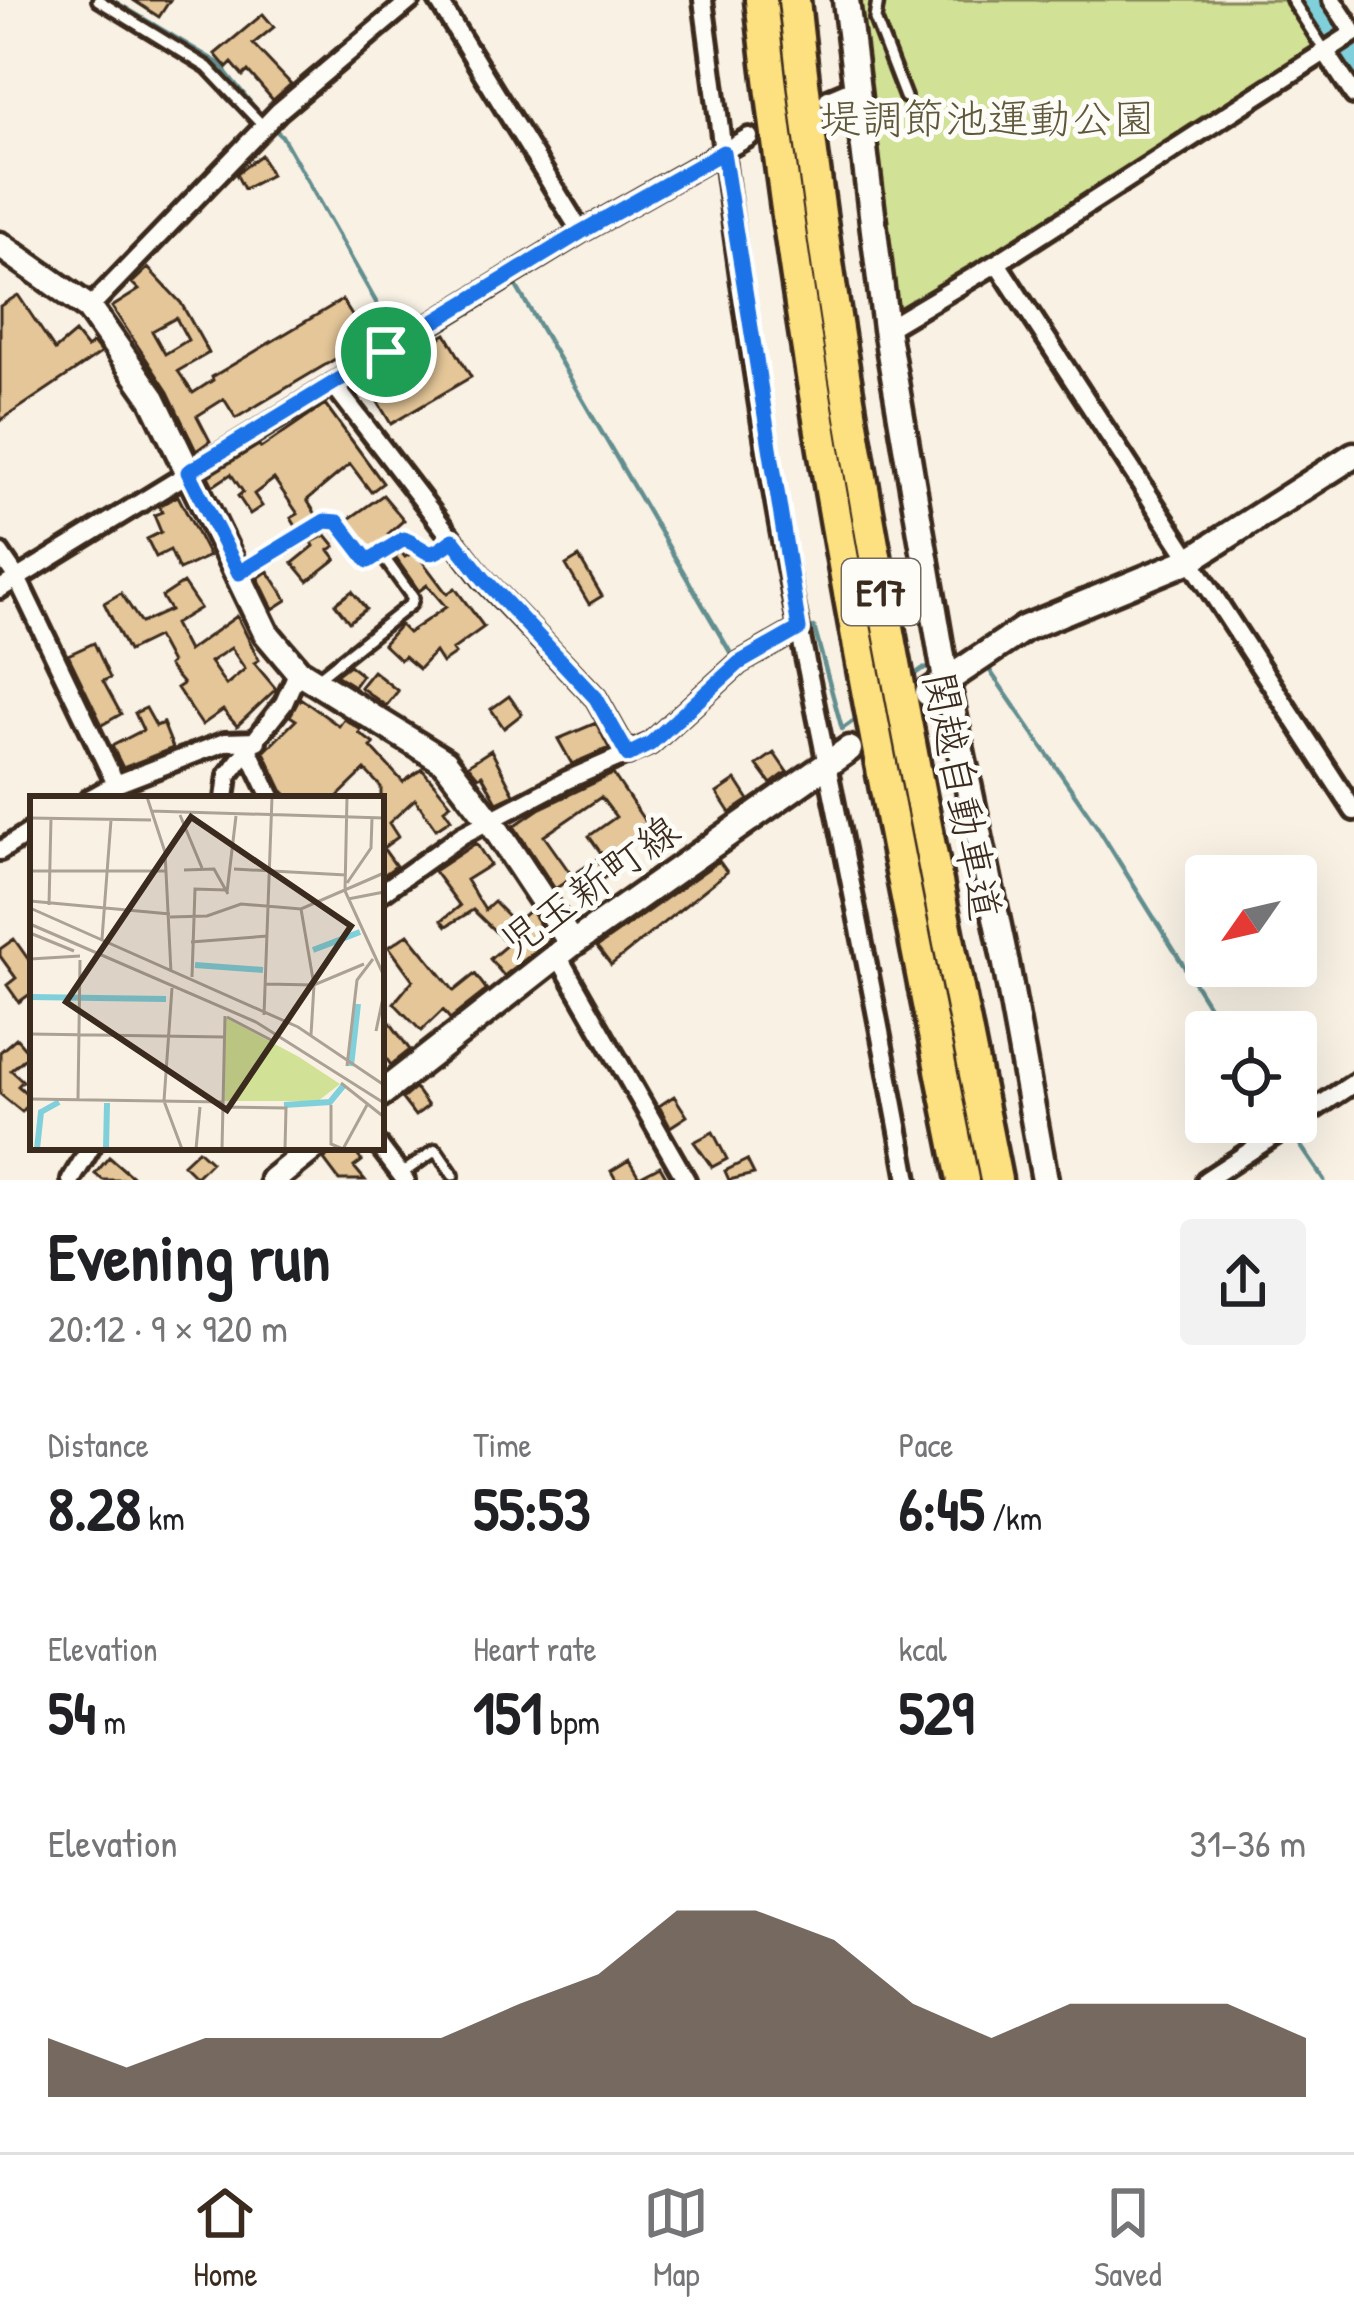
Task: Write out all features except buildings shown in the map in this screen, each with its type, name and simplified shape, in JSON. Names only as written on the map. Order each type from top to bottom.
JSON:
[{"type":"highway","name":"関越自動車道","points":[[761,0],[793,265],[824,462],[963,1180]]},
{"type":"highway","name":"関越自動車道","points":[[794,0],[823,237],[860,473],[997,1180]]},
{"type":"street","points":[[89,308],[264,127],[411,0]]},
{"type":"street","points":[[437,0],[581,232]]},
{"type":"street","points":[[703,0],[799,629],[839,756],[908,1180]]},
{"type":"street","points":[[886,329],[997,263],[1352,34],[1333,0]]},
{"type":"street","points":[[847,11],[937,687],[1006,964],[1045,1180]]},
{"type":"street","points":[[1327,50],[1354,95]]},
{"type":"street","points":[[828,99],[854,88]]},
{"type":"street","points":[[0,589],[581,232],[749,137]]},
{"type":"street","points":[[0,245],[89,308],[153,399],[266,633],[306,676],[445,762],[491,822],[565,950],[686,1180]]},
{"type":"street","points":[[997,263],[1354,812]]},
{"type":"street","points":[[333,384],[484,579],[596,698],[628,755]]},
{"type":"street","points":[[937,687],[1025,628],[1190,560],[1354,455]]},
{"type":"street","points":[[0,553],[17,578],[116,784]]},
{"type":"street","points":[[384,891],[462,835],[567,780],[650,744],[739,663],[799,629]]},
{"type":"street","points":[[225,796],[228,775],[306,676]]},
{"type":"street","points":[[94,796],[225,742],[253,746]]},
{"type":"street","points":[[253,746],[271,796]]},
{"type":"street","name":"児玉新町線","points":[[384,1092],[565,950],[839,756]]},
{"type":"street","points":[[0,851],[30,832]]},
{"type":"street","points":[[1317,1107],[1354,1083]]},
{"type":"street","points":[[1206,1180],[1263,1143]]},
{"type":"street","points":[[71,1180],[90,1150]]},
{"type":"street","points":[[273,1180],[310,1150]]},
{"type":"street","points":[[382,1150],[403,1177]]},
{"type":"lane","points":[[98,0],[207,67],[264,127]]},
{"type":"lane","points":[[878,0],[875,19],[905,97]]},
{"type":"lane","points":[[1292,0],[1327,50]]},
{"type":"lane","points":[[847,11],[875,19]]},
{"type":"lane","points":[[239,573],[333,520],[368,561],[404,539],[428,554],[453,540]]},
{"type":"lane","points":[[306,676],[411,604],[413,598],[382,555]]},
{"type":"lane","points":[[403,1177],[436,1150],[453,1175]]},
{"type":"green space","name":"堤調節池運動公園","points":[[855,0],[1287,0],[1318,48],[891,320]]},
{"type":"waterway","points":[[112,0],[218,63],[264,119]]},
{"type":"waterway","points":[[1312,0],[1354,64]]},
{"type":"waterway","points":[[272,127],[282,136],[400,337]]},
{"type":"waterway","points":[[408,346],[515,284],[733,657],[738,657]]},
{"type":"waterway","points":[[804,633],[814,627],[842,729],[859,717]]},
{"type":"waterway","points":[[986,665],[1098,828],[1212,1011]]},
{"type":"waterway","points":[[911,677],[933,668]]},
{"type":"waterway","points":[[1299,1143],[1324,1180]]},
{"type":"tunnel","points":[[849,749],[928,693]]},
{"type":"route","points":[[723,152],[799,629],[739,663],[650,744],[628,755],[596,698],[453,540],[428,554],[404,539],[368,561],[338,522],[325,521],[239,573],[188,472],[386,352],[581,232],[723,152]]}]
